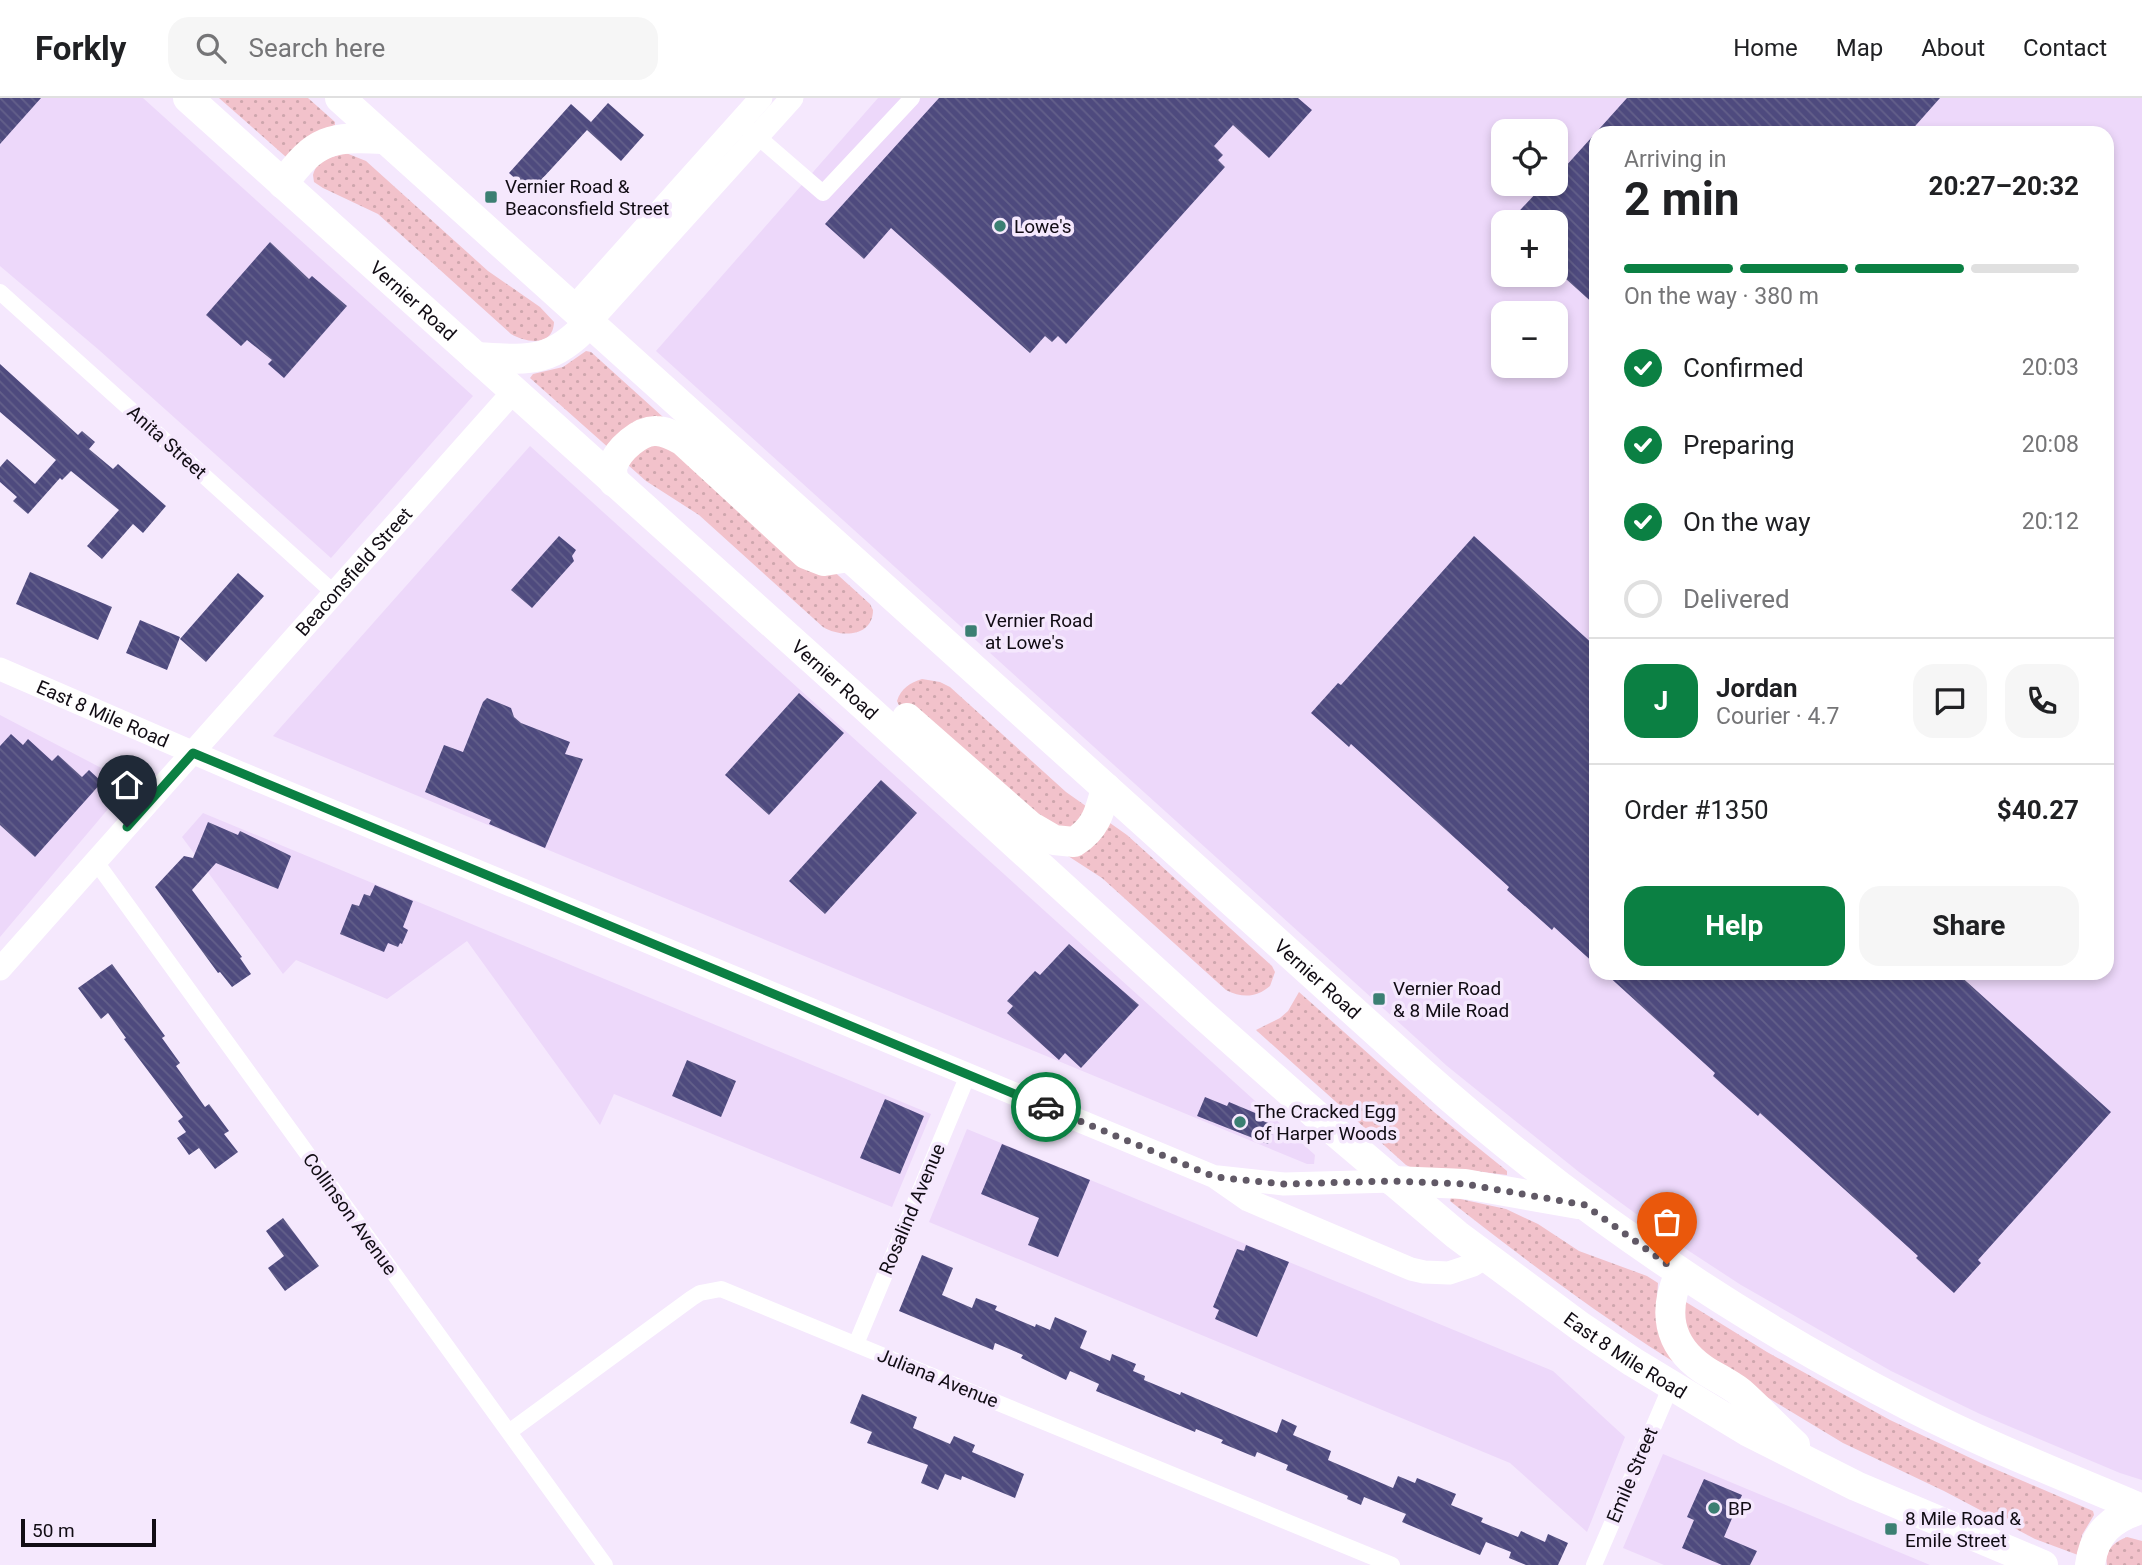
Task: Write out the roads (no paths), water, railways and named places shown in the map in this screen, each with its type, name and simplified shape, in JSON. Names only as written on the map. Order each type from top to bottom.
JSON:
[{"type":"highway","name":"Vernier Road","points":[[188,98],[870,711],[1202,1014],[1393,1181],[1486,1257]]},
{"type":"highway","name":"Vernier Road","points":[[340,98],[1456,1103],[1585,1205]]},
{"type":"highway","points":[[283,184],[305,156],[325,143],[351,137],[384,139]]},
{"type":"highway","points":[[476,357],[524,359],[551,354],[575,338],[581,316]]},
{"type":"highway","points":[[614,482],[612,468],[616,458],[632,441],[645,432],[671,434],[683,441],[806,554],[824,561],[849,557]]},
{"type":"highway","points":[[870,711],[903,714],[1030,826],[1054,840],[1074,842],[1090,830],[1099,816],[1106,788]]},
{"type":"highway","points":[[1393,1181],[1465,1184],[1585,1205],[1680,1273],[1791,1341],[1910,1407],[1999,1449],[2141,1509]]},
{"type":"highway","name":"East 8 Mile Road","points":[[1486,1257],[1581,1327],[1747,1431],[1821,1469],[2043,1565]]},
{"type":"highway","points":[[1680,1273],[1670,1297],[1669,1311],[1671,1325],[1681,1349],[1702,1368],[1738,1391],[1821,1469]]},
{"type":"highway","points":[[2090,1565],[2096,1541],[2111,1522],[2124,1514],[2141,1509]]},
{"type":"street","points":[[581,316],[761,98]]},
{"type":"street","points":[[581,316],[758,137],[792,98]]},
{"type":"street","points":[[741,121],[823,192],[912,98]]},
{"type":"street","name":"Anita Street","points":[[0,292],[333,593]]},
{"type":"street","name":"Beaconsfield Street","points":[[0,969],[514,391]]},
{"type":"street","name":"East 8 Mile Road","points":[[0,669],[193,753],[1215,1177],[1248,1200],[1412,1269],[1449,1273],[1473,1265],[1486,1257]]},
{"type":"street","name":"Collinson Avenue","points":[[96,862],[605,1565]]},
{"type":"street","name":"Rosalind Avenue","points":[[856,1344],[968,1075]]},
{"type":"street","name":"East 8 Mile Road","points":[[1215,1177],[1284,1184],[1393,1181]]},
{"type":"street","name":"Juliana Avenue","points":[[509,1432],[692,1298],[721,1289],[1392,1565]]},
{"type":"street","name":"Emile Street","points":[[1594,1565],[1671,1385]]},
{"type":"place","name":"Vernier Road & Beaconsfield Street","points":[[491,197]]},
{"type":"place","name":"Lowe's","points":[[1000,226]]},
{"type":"place","name":"Vernier Road at Lowe's","points":[[971,631]]},
{"type":"place","name":"Vernier Road & 8 Mile Road","points":[[1379,999]]},
{"type":"place","name":"The Cracked Egg of Harper Woods","points":[[1240,1122]]},
{"type":"place","name":"BP","points":[[1714,1508]]},
{"type":"place","name":"8 Mile Road & Emile Street","points":[[1891,1529]]}]
